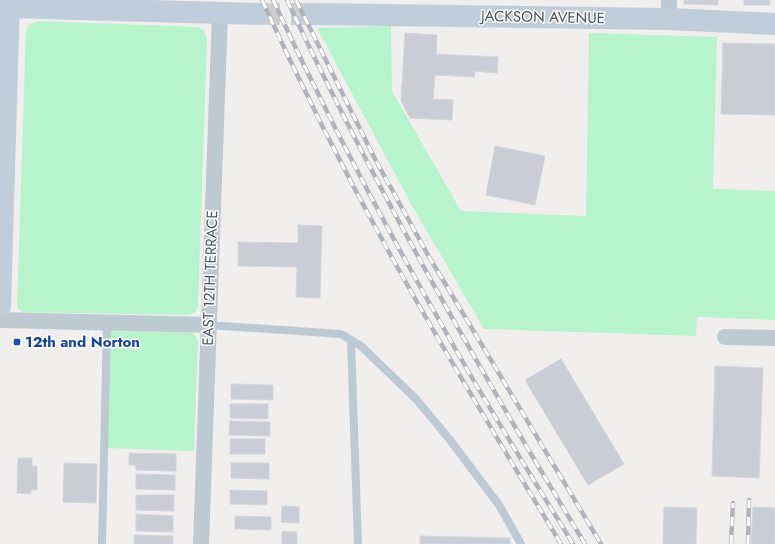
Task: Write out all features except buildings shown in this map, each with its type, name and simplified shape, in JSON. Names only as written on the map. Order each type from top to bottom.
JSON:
[{"type":"street","points":[[0,306],[8,3],[258,14]]},
{"type":"street","name":"JACKSON AVENUE","points":[[311,14],[340,7],[669,10],[775,24]]},
{"type":"street","name":"EAST 12TH TERRACE","points":[[201,544],[220,12]]},
{"type":"street","points":[[0,320],[208,325]]},
{"type":"street","points":[[725,337],[775,338]]},
{"type":"lane","points":[[102,544],[107,323]]},
{"type":"lane","points":[[208,325],[342,334],[361,346],[416,399],[450,440],[499,505],[521,544]]},
{"type":"lane","points":[[351,340],[358,544]]},
{"type":"green space","points":[[38,21],[198,27],[204,30],[207,40],[198,305],[196,312],[188,315],[23,312],[17,307],[26,30],[30,24]]},
{"type":"green space","points":[[391,26],[392,91],[461,211],[586,216],[589,33],[717,37],[713,189],[775,191],[775,320],[697,317],[696,336],[484,329],[411,204],[317,28]]},
{"type":"green space","points":[[110,331],[192,333],[196,336],[198,341],[194,451],[107,448]]},
{"type":"tunnel","points":[[258,14],[311,14]]},
{"type":"railway","points":[[262,0],[323,128],[410,291],[561,544]]},
{"type":"railway","points":[[273,0],[334,125],[420,287],[474,382],[573,544]]},
{"type":"railway","points":[[287,0],[356,139],[429,276],[467,344],[585,544]]},
{"type":"railway","points":[[296,0],[375,159],[428,255],[601,544]]},
{"type":"railway","points":[[748,544],[749,500]]},
{"type":"railway","points":[[731,544],[733,503]]},
{"type":"place","name":"12th and Norton","points":[[17,342]]}]
